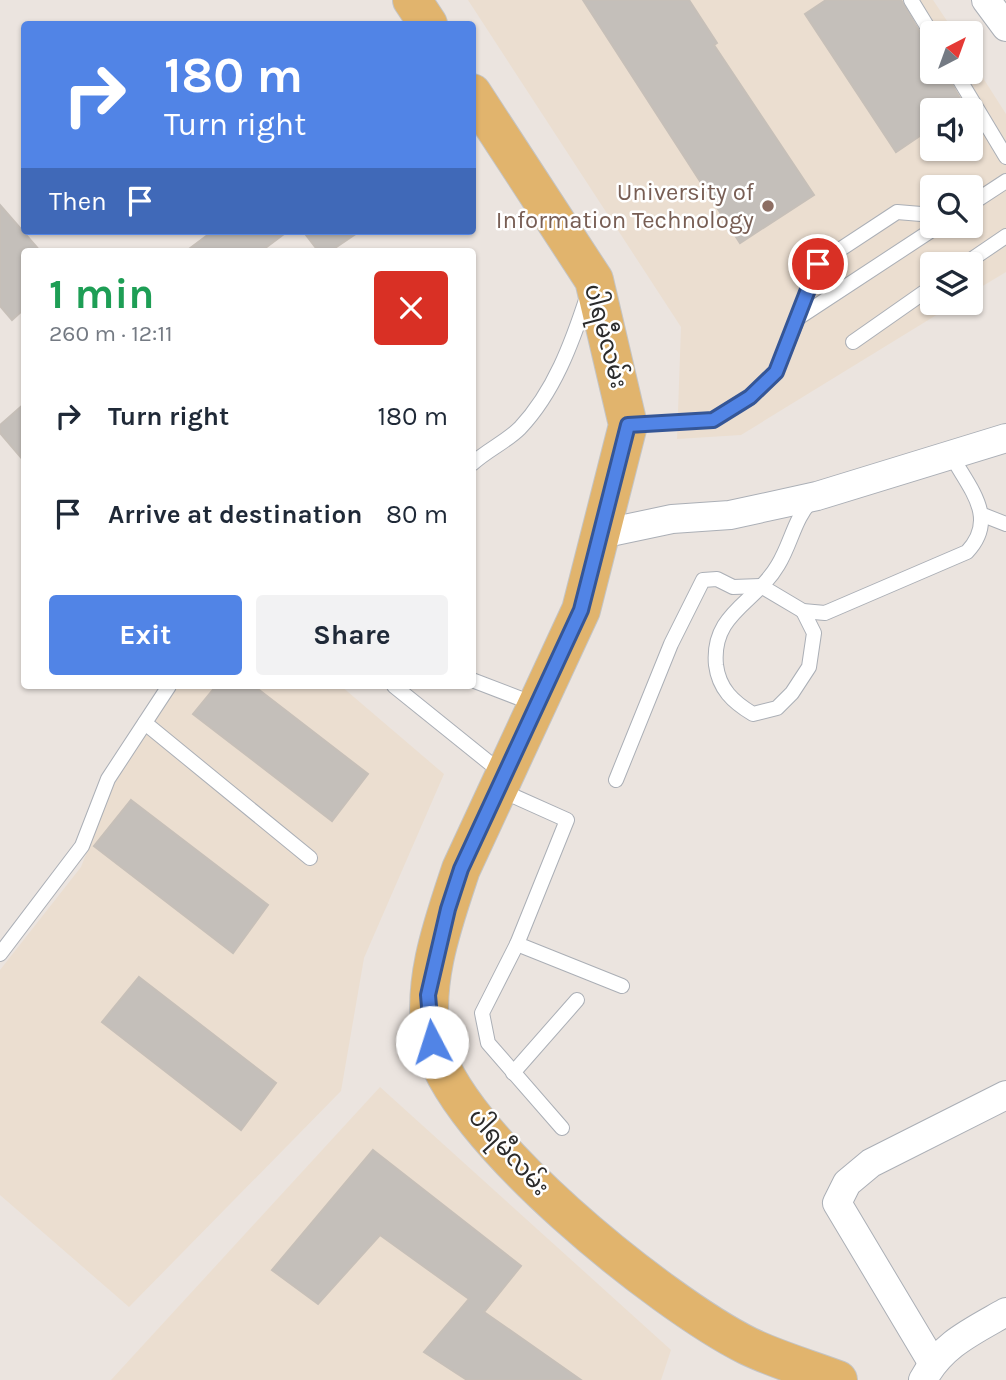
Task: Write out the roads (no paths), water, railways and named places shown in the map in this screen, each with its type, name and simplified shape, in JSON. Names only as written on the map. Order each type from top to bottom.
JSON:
[{"type":"main road","points":[[412,0],[426,21]]},
{"type":"main road","name":"ပါရမီလမ်း","points":[[476,99],[593,279],[628,425],[581,610],[461,869],[439,942],[428,995],[432,1042],[451,1085],[491,1140],[620,1260],[698,1317],[749,1346],[771,1369],[838,1380]]},
{"type":"street","points":[[986,0],[1006,27]]},
{"type":"street","points":[[601,534],[672,519],[730,515],[817,496],[1006,438]]},
{"type":"street","points":[[1006,1095],[871,1163],[847,1183],[837,1203],[927,1371],[948,1345],[1006,1312]]},
{"type":"lane","points":[[911,0],[924,21]]},
{"type":"lane","points":[[962,84],[1006,157]]},
{"type":"lane","points":[[983,196],[1006,181]]},
{"type":"lane","points":[[628,425],[713,420],[750,397],[776,372],[818,264],[897,212],[920,214]]},
{"type":"lane","points":[[983,252],[1006,236]]},
{"type":"lane","points":[[798,318],[920,238]]},
{"type":"lane","points":[[476,461],[520,428],[552,383],[574,335],[593,279]]},
{"type":"lane","points":[[853,342],[920,295]]},
{"type":"lane","points":[[616,780],[671,644],[704,580],[717,579],[733,587],[761,586],[803,611],[825,613],[967,552],[981,531],[983,515],[951,455]]},
{"type":"lane","points":[[803,611],[814,633],[809,667],[792,693],[776,708],[753,714],[735,703],[718,679],[715,650],[720,629],[778,566],[794,524],[817,496]]},
{"type":"lane","points":[[983,515],[1006,524]]},
{"type":"lane","points":[[476,682],[538,705]]},
{"type":"lane","points":[[0,954],[82,846],[108,779],[167,689]]},
{"type":"lane","points":[[397,689],[502,783],[567,820],[517,944],[482,1013],[488,1043],[562,1128]]},
{"type":"lane","points":[[145,723],[310,858]]},
{"type":"lane","points":[[517,944],[622,986]]},
{"type":"lane","points":[[513,1073],[577,1000]]},
{"type":"place","name":"University of Information Technology","points":[[768,206]]}]
